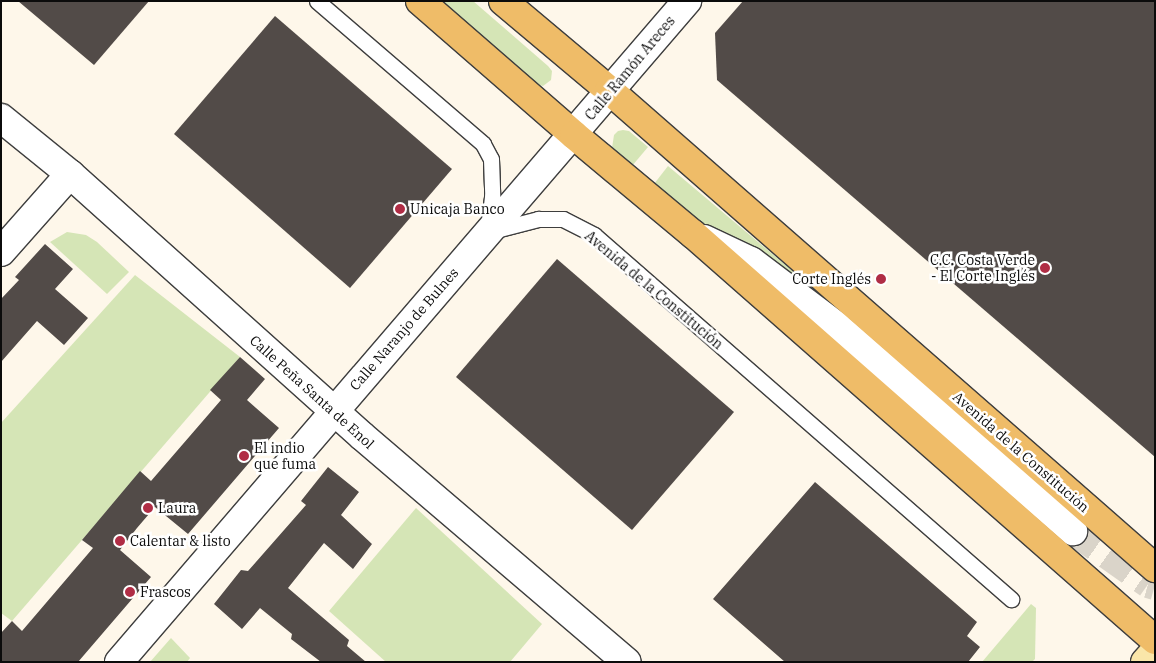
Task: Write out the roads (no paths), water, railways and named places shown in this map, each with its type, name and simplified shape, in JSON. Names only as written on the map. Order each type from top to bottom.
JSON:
[{"type":"main road","name":"Avenida de la Constitución","points":[[420,1],[574,135],[693,234],[1155,640]]},
{"type":"main road","name":"Avenida de la Constitución","points":[[502,1],[609,90],[1155,568]]},
{"type":"street","name":"Calle Ramón Areces","points":[[574,135],[609,90],[687,1]]},
{"type":"street","name":"Calle Peña Santa de Enol","points":[[1,118],[70,174],[334,411],[627,662]]},
{"type":"street","name":"Calle Naranjo de Bulnes","points":[[119,662],[488,232],[574,135]]},
{"type":"street","points":[[1,252],[70,174]]},
{"type":"street","name":"Avenida de la Constitución","points":[[693,234],[752,261],[837,326],[1073,531]]},
{"type":"street","points":[[1145,662],[1155,651]]},
{"type":"lane","points":[[317,1],[482,144],[491,159],[492,197],[488,232]]},
{"type":"lane","name":"Avenida de la Constitución","points":[[488,232],[538,219],[563,220],[594,235],[1011,599]]},
{"type":"tunnel","points":[[1073,531],[1148,584],[1155,586]]},
{"type":"place","name":"Unicaja Banco","points":[[400,209]]},
{"type":"place","name":"C.C. Costa Verde - El Corte Inglés","points":[[1045,268]]},
{"type":"place","name":"Corte Inglés","points":[[881,279]]},
{"type":"place","name":"El indio que fuma","points":[[244,456]]},
{"type":"place","name":"Laura","points":[[148,508]]},
{"type":"place","name":"Calentar & listo","points":[[120,541]]},
{"type":"place","name":"Frascos","points":[[130,592]]}]
